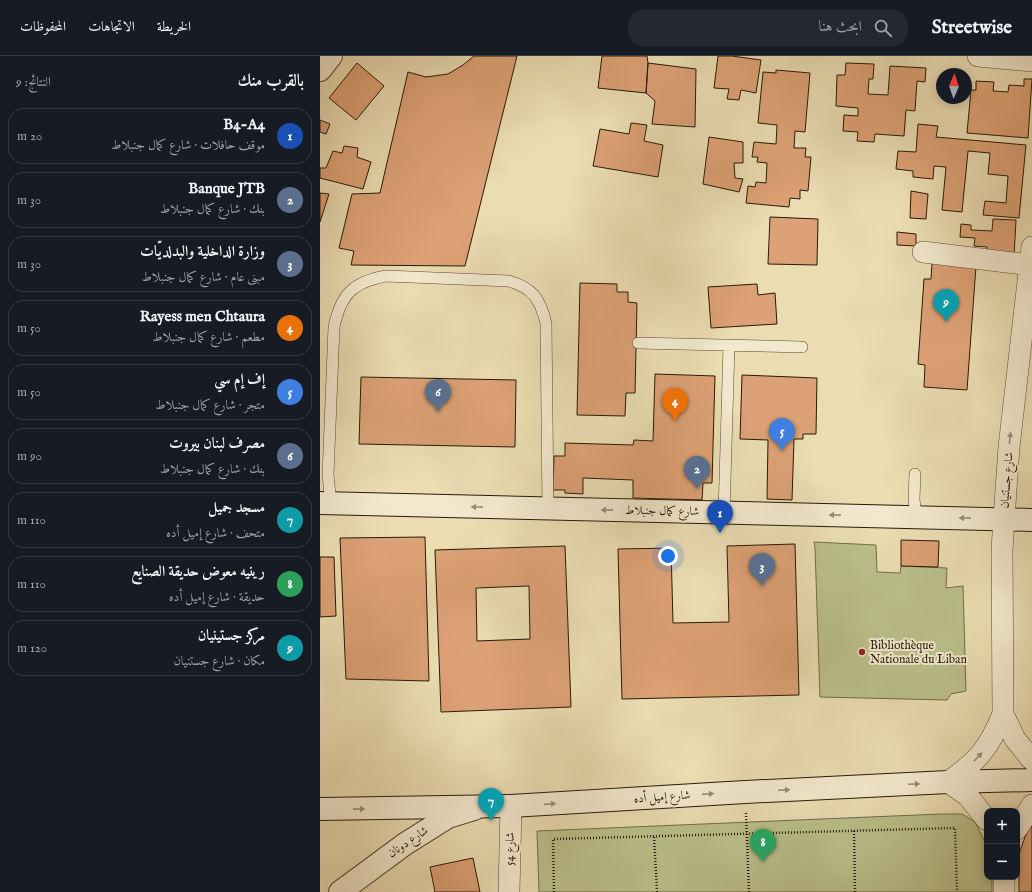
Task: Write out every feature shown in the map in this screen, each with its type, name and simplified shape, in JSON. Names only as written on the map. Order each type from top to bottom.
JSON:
[{"type":"main road","points":[[320,70],[331,56]]},
{"type":"main road","name":"شارع كمال جنبلاط","points":[[326,504],[1032,520]]},
{"type":"main road","name":"شارع إميل أده","points":[[320,809],[511,806],[745,792],[948,782],[1032,780]]},
{"type":"main road","name":"شارع دونان","points":[[340,892],[362,883],[405,844],[448,817],[484,806]]},
{"type":"street","points":[[978,56],[1032,61]]},
{"type":"street","points":[[923,252],[1031,256]]},
{"type":"street","name":"شارع جستنيان","points":[[948,782],[966,769],[982,753],[995,734],[1003,714],[1002,550],[1009,447],[1031,256]]},
{"type":"street","name":"شارع جستنيان","points":[[1003,714],[1015,740],[1032,760]]},
{"type":"street","points":[[948,782],[968,796],[984,816]]},
{"type":"street","points":[[1020,823],[1032,805]]},
{"type":"street","name":"شارع 54","points":[[509,892],[511,806]]},
{"type":"street","points":[[1004,880],[1004,892]]},
{"type":"lane","points":[[326,504],[334,327],[337,312],[343,299],[350,291],[371,279],[386,276],[510,281],[525,287],[539,300],[546,322],[548,509]]},
{"type":"lane","points":[[638,343],[802,347]]},
{"type":"lane","points":[[724,513],[729,346]]},
{"type":"lane","points":[[915,474],[914,499],[916,517]]},
{"type":"path","points":[[745,792],[748,892]]},
{"type":"path","points":[[554,892],[553,839],[955,828],[957,892]]},
{"type":"path","points":[[854,831],[855,892]]},
{"type":"path","points":[[654,837],[657,892]]},
{"type":"green space","points":[[814,542],[876,545],[877,572],[900,573],[901,566],[947,568],[946,588],[963,586],[966,691],[951,694],[947,700],[820,697]]},
{"type":"green space","points":[[962,814],[975,822],[984,840],[984,880],[992,880],[992,892],[539,892],[537,831]]},
{"type":"building","points":[[474,56],[517,56],[465,266],[351,265],[354,251],[339,248],[352,194],[380,193],[408,72],[426,77],[448,74]]},
{"type":"building","points":[[602,56],[647,56],[646,93],[598,88]]},
{"type":"building","points":[[718,56],[732,56],[761,60],[756,93],[741,90],[739,100],[727,99],[729,89],[714,88]]},
{"type":"building","points":[[357,63],[384,86],[356,120],[329,98]]},
{"type":"building","points":[[648,63],[696,69],[695,127],[652,124],[655,101],[646,93]]},
{"type":"building","points":[[846,63],[874,64],[873,79],[869,79],[868,94],[888,95],[890,66],[926,68],[925,82],[917,81],[915,111],[906,110],[904,136],[875,134],[874,142],[857,141],[858,132],[843,131],[844,115],[858,116],[858,108],[836,106],[837,75],[845,75]]},
{"type":"building","points":[[776,70],[810,73],[805,132],[795,131],[794,148],[806,148],[805,157],[811,157],[808,191],[800,190],[800,199],[790,198],[789,207],[746,203],[748,186],[755,187],[756,182],[766,183],[767,163],[757,162],[758,157],[752,157],[754,142],[776,144],[777,125],[758,123],[763,72],[776,73]]},
{"type":"building","points":[[1024,79],[1032,79],[1028,138],[967,133],[970,104],[972,104],[972,90],[976,90],[976,81],[994,82],[993,91],[1008,92],[1009,85],[1024,86]]},
{"type":"building","points":[[320,120],[330,124],[326,134],[320,132]]},
{"type":"building","points":[[631,123],[647,125],[644,141],[663,145],[658,177],[593,166],[600,129],[629,134]]},
{"type":"building","points":[[918,124],[938,126],[936,137],[1026,145],[1019,218],[983,215],[985,201],[1006,203],[1008,176],[988,174],[990,153],[968,151],[962,212],[942,210],[946,167],[934,166],[933,179],[913,177],[913,171],[896,169],[898,151],[916,152]]},
{"type":"building","points":[[709,137],[743,142],[743,163],[734,163],[735,178],[743,179],[739,192],[703,184]]},
{"type":"building","points":[[344,146],[358,148],[357,157],[371,162],[363,189],[320,178],[320,168],[326,168],[333,151],[342,153]]},
{"type":"building","points":[[911,191],[928,194],[926,219],[910,218]]},
{"type":"building","points":[[320,193],[329,194],[320,222]]},
{"type":"building","points":[[770,217],[818,219],[817,265],[768,264]]},
{"type":"building","points":[[993,219],[1016,220],[1014,257],[987,256],[987,247],[974,246],[975,238],[960,237],[961,224],[971,225],[971,230],[992,231]]},
{"type":"building","points":[[897,232],[916,234],[916,246],[897,245]]},
{"type":"building","points":[[932,263],[976,266],[967,390],[924,387],[925,365],[918,364],[924,279],[931,279]]},
{"type":"building","points":[[580,283],[617,284],[617,292],[628,292],[628,302],[637,303],[635,393],[626,393],[625,416],[577,415]]},
{"type":"building","points":[[757,284],[758,295],[775,293],[777,324],[711,328],[708,287]]},
{"type":"building","points":[[655,374],[715,376],[712,483],[703,483],[702,500],[633,498],[633,480],[583,478],[583,494],[565,493],[565,490],[553,490],[554,456],[565,456],[565,443],[633,445],[634,440],[653,441]]},
{"type":"building","points":[[742,375],[817,378],[816,434],[803,434],[803,439],[794,439],[792,500],[767,499],[768,440],[740,439]]},
{"type":"building","points":[[361,377],[516,380],[515,447],[359,444]]},
{"type":"building","points":[[425,537],[429,681],[346,679],[340,538]]},
{"type":"building","points":[[901,540],[939,541],[938,567],[901,566]]},
{"type":"building","points":[[795,544],[799,695],[622,699],[618,549],[671,548],[673,623],[729,622],[727,546]]},
{"type":"building","points":[[565,546],[571,707],[441,712],[435,550]],"holes":[[[529,586],[530,639],[477,641],[476,588]]]},
{"type":"building","points":[[320,557],[334,557],[336,616],[320,617]]},
{"type":"building","points":[[1032,824],[1032,892],[1019,892],[1020,851]]},
{"type":"building","points":[[473,858],[480,892],[435,892],[430,867]]},
{"type":"place","name":"مركز جستينيان","points":[[946,322]]},
{"type":"place","name":"مصرف لبنان بيروت","points":[[438,412]]},
{"type":"place","name":"Rayess men Chtaura","points":[[675,421]]},
{"type":"place","name":"إف إم سي","points":[[782,451]]},
{"type":"place","name":"Banque JTB","points":[[697,489]]},
{"type":"place","name":"B4-A4","points":[[720,533]]},
{"type":"place","name":"وزارة الداخلية والبدلديّات","points":[[762,586]]},
{"type":"place","name":"Bibliothèque Nationale du Liban","points":[[862,652]]},
{"type":"place","name":"مسجد جميل","points":[[491,821]]},
{"type":"place","name":"رينيه معوض حديقة الصنايع","points":[[763,862]]}]
